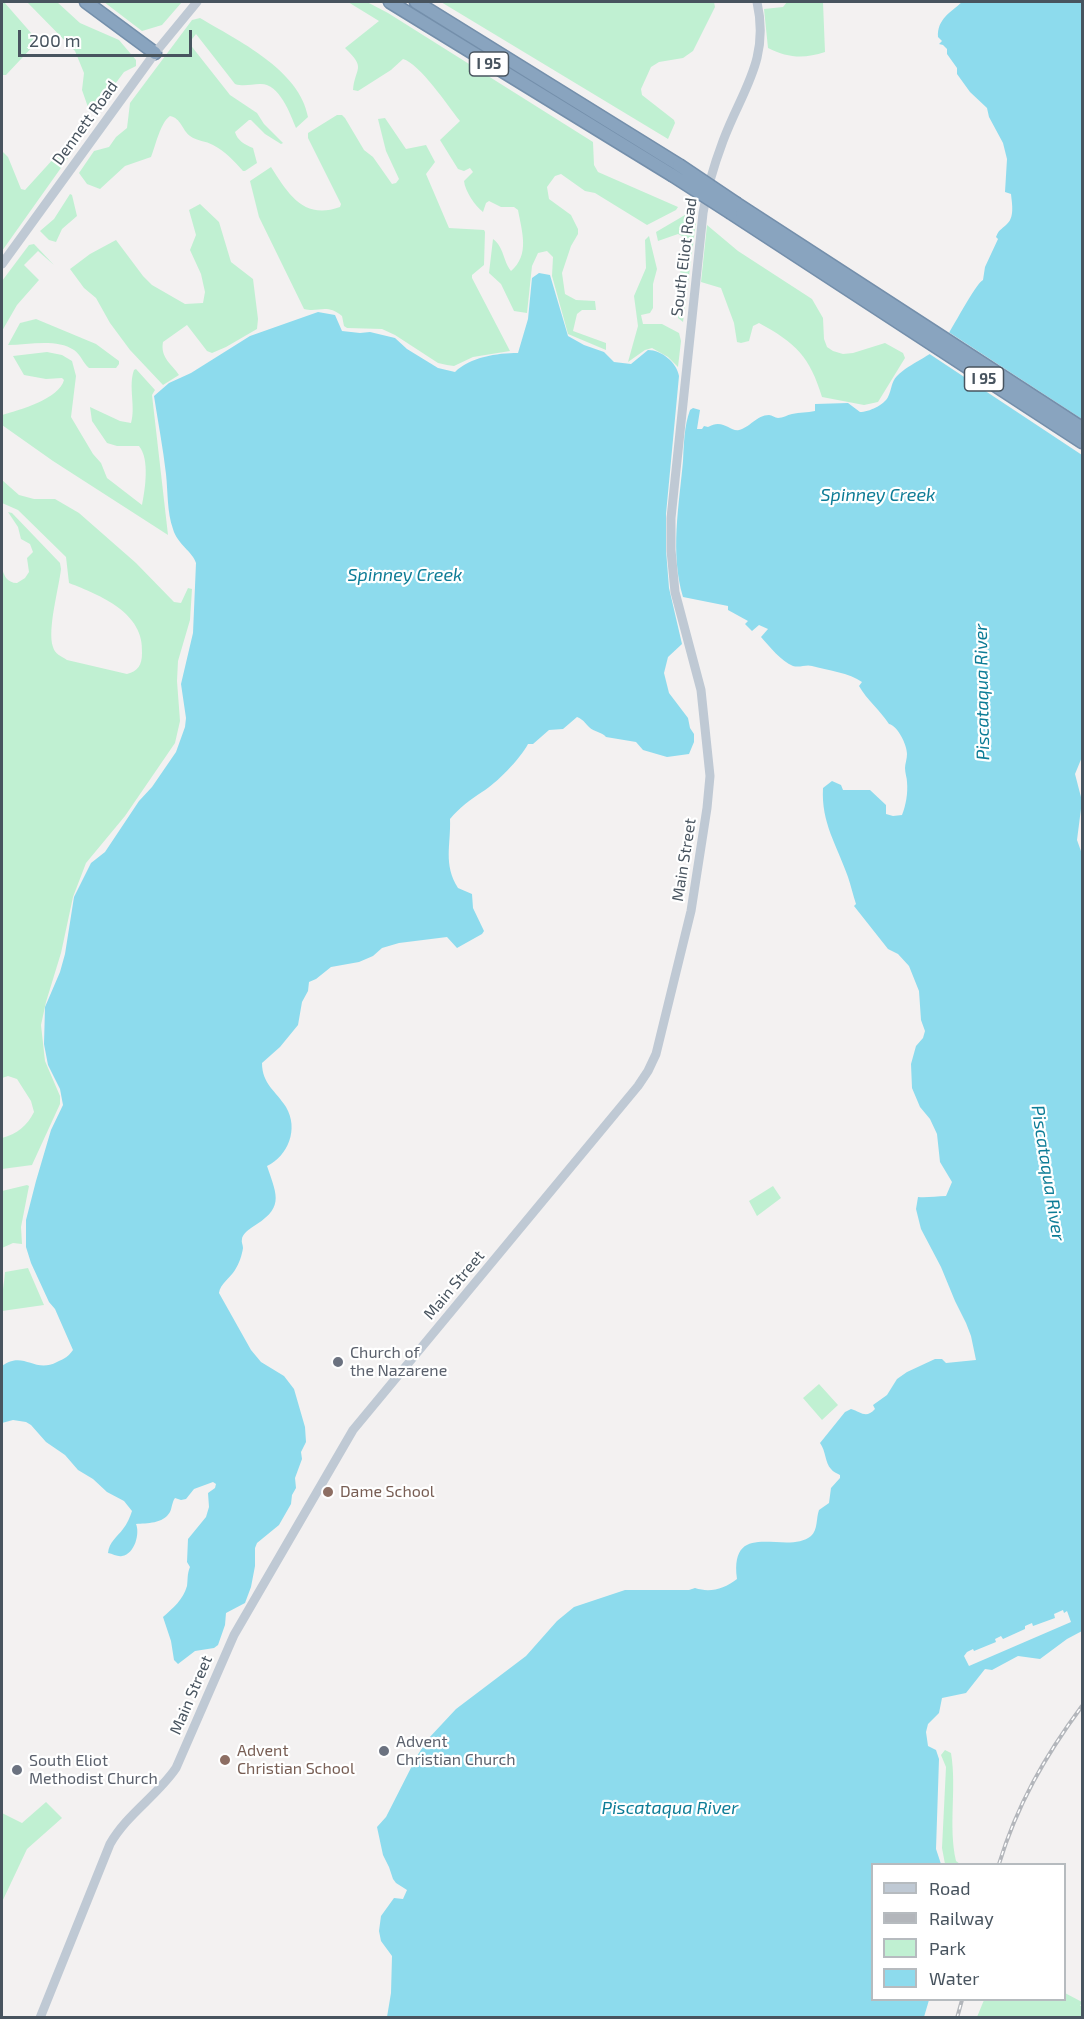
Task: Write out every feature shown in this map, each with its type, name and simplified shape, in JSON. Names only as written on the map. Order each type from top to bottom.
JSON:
[{"type":"highway","points":[[86,2],[154,53]]},
{"type":"highway","name":"I 95","points":[[390,2],[592,119],[679,165],[1083,428]]},
{"type":"highway","name":"I 95","points":[[416,2],[672,175],[1083,442]]},
{"type":"main road","name":"Dennett Road","points":[[2,264],[154,53],[197,2]]},
{"type":"main road","name":"South Eliot Road","points":[[671,524],[703,213],[706,195],[723,141],[760,52],[761,24],[757,2]]},
{"type":"main road","name":"Main Street","points":[[40,2018],[111,1844],[125,1823],[176,1768],[234,1635],[346,1440],[378,1397],[462,1300],[638,1086],[654,1061],[689,922],[709,787],[703,699],[675,592],[671,524]]},
{"type":"green space","points":[[2,2],[37,42],[6,75],[2,75]]},
{"type":"green space","points":[[27,2],[57,2],[80,23],[119,40],[136,60],[136,66],[124,72],[93,111],[89,110],[82,90],[84,73],[75,51]]},
{"type":"green space","points":[[104,2],[182,2],[162,25],[142,31]]},
{"type":"green space","points":[[348,2],[367,2],[388,13],[593,142],[594,165],[598,172],[678,207],[647,225],[595,193],[585,191],[561,174],[555,176],[547,187],[549,199],[571,215],[578,229],[562,273],[565,294],[576,300],[595,301],[596,310],[582,310],[577,314],[573,331],[606,343],[606,350],[568,334],[552,276],[553,257],[547,251],[538,253],[532,266],[527,313],[514,311],[501,284],[489,273],[493,239],[497,242],[511,271],[521,258],[523,235],[518,210],[514,207],[501,207],[489,201],[483,212],[474,202],[464,181],[473,172],[470,168],[464,171],[458,169],[440,140],[460,121],[410,62],[403,59],[391,70],[358,91],[353,90],[358,64],[345,48],[379,21]]},
{"type":"green space","points":[[441,2],[714,2],[715,7],[693,51],[683,58],[659,62],[651,67],[641,89],[642,95],[674,120],[675,123],[668,139]]},
{"type":"green space","points":[[787,2],[823,2],[825,52],[810,56],[796,56],[782,54],[768,48],[764,9],[783,7]]},
{"type":"green space","points":[[200,18],[265,58],[280,71],[303,100],[308,117],[296,128],[283,100],[273,88],[260,84],[235,84],[196,34],[189,43],[230,95],[257,113],[264,124],[283,143],[265,134],[249,120],[235,132],[242,142],[253,148],[257,163],[243,171],[217,147],[187,134],[177,119],[170,116],[161,129],[151,157],[125,166],[100,189],[87,184],[79,173],[94,151],[109,147],[127,128],[130,103],[192,20]]},
{"type":"green space","points":[[337,115],[345,118],[364,150],[373,157],[392,184],[399,179],[386,151],[378,119],[385,118],[406,149],[426,145],[435,162],[426,174],[449,228],[484,230],[485,232],[484,265],[472,275],[472,278],[510,351],[473,357],[454,366],[447,365],[438,363],[382,329],[347,328],[344,326],[342,316],[336,312],[327,309],[304,309],[259,217],[250,181],[271,167],[291,195],[307,207],[327,210],[340,207],[341,204],[308,138],[308,133]]},
{"type":"green space","points":[[2,151],[8,157],[21,189],[25,190],[55,157],[62,152],[68,158],[2,251]]},
{"type":"green space","points":[[70,194],[77,216],[62,229],[56,242],[49,240],[40,231],[54,219]]},
{"type":"green space","points":[[200,204],[219,222],[231,262],[253,279],[257,329],[212,353],[207,351],[187,325],[163,342],[165,357],[179,375],[163,385],[130,350],[110,323],[96,298],[84,288],[70,269],[90,254],[116,240],[152,285],[185,304],[203,303],[205,292],[201,274],[190,250],[196,235],[189,210]]},
{"type":"green space","points":[[685,215],[696,222],[683,322],[678,318],[680,265],[684,252],[684,237],[678,234],[658,241],[656,232]]},
{"type":"green space","points":[[707,225],[738,251],[812,299],[823,318],[824,339],[827,347],[833,351],[843,354],[853,353],[885,343],[903,353],[905,358],[878,402],[864,405],[822,397],[812,371],[800,352],[783,337],[759,323],[753,326],[749,341],[737,342],[734,323],[721,288],[701,282]]},
{"type":"green space","points":[[649,236],[657,269],[653,284],[653,308],[650,313],[641,315],[643,324],[662,324],[679,333],[681,341],[678,367],[668,357],[652,348],[628,362],[638,326],[634,296],[646,268],[645,240]]},
{"type":"green space","points":[[34,244],[54,265],[38,251],[24,265],[39,280],[17,305],[2,331],[2,281],[29,245]]},
{"type":"green space","points":[[36,319],[96,344],[119,361],[119,364],[116,368],[89,368],[74,350],[59,344],[8,345],[20,323]]},
{"type":"green space","points":[[47,352],[62,355],[72,361],[76,376],[71,417],[101,463],[107,478],[142,505],[146,466],[139,446],[117,446],[107,443],[92,421],[90,407],[120,421],[131,423],[134,370],[136,369],[155,390],[152,395],[168,535],[53,461],[2,425],[2,415],[38,403],[61,387],[64,380],[62,378],[46,379],[24,375],[13,356]]},
{"type":"green space","points":[[2,480],[19,495],[34,499],[55,499],[79,513],[136,563],[174,602],[181,603],[188,588],[192,589],[190,620],[178,661],[180,721],[175,743],[125,816],[86,863],[73,897],[61,953],[46,1002],[41,1025],[45,1061],[60,1096],[60,1104],[32,1165],[2,1169],[2,1138],[21,1129],[34,1112],[31,1101],[17,1079],[8,1076],[2,1078],[2,566],[6,578],[17,583],[29,572],[27,558],[33,552],[30,544],[21,539],[18,527],[8,512],[12,513],[60,563],[51,630],[53,647],[57,653],[67,660],[127,674],[139,667],[142,653],[141,639],[128,616],[107,600],[69,583],[66,557],[18,510],[2,503]]},
{"type":"green space","points":[[29,1186],[21,1227],[22,1244],[13,1243],[2,1248],[2,1191]]},
{"type":"green space","points":[[773,1186],[781,1198],[757,1216],[749,1201]]},
{"type":"green space","points":[[28,1268],[44,1305],[2,1311],[5,1272]]},
{"type":"green space","points":[[819,1384],[838,1405],[822,1420],[803,1398]]},
{"type":"green space","points":[[945,1750],[951,1753],[953,1766],[952,1820],[956,1861],[959,1863],[945,1863],[942,1848],[946,1767],[941,1755]]},
{"type":"green space","points":[[46,1802],[62,1818],[27,1849],[2,1902],[2,1813],[22,1823]]},
{"type":"green space","points":[[1066,1994],[1082,2002],[1080,2006],[1082,2006],[1082,2017],[977,2017],[984,2001],[1066,2001]]},
{"type":"water","name":"Piscataqua River","points":[[962,2],[1082,2],[1082,757],[1075,774],[1082,801],[1077,840],[1082,854],[1082,1631],[1040,1659],[1018,1656],[992,1670],[985,1669],[966,1693],[942,1698],[939,1713],[928,1724],[926,1732],[928,1746],[936,1750],[939,1759],[936,1849],[941,1863],[871,1863],[871,2001],[929,2001],[924,2017],[387,2017],[391,1993],[392,1956],[381,1941],[379,1931],[381,1916],[394,1898],[403,1899],[407,1890],[393,1879],[383,1855],[377,1827],[386,1817],[428,1739],[456,1709],[526,1656],[557,1621],[574,1607],[625,1590],[717,1589],[737,1579],[737,1560],[742,1549],[751,1543],[801,1541],[811,1536],[816,1527],[819,1510],[829,1503],[831,1488],[840,1478],[840,1475],[829,1466],[820,1443],[845,1412],[851,1409],[869,1414],[875,1409],[873,1405],[887,1395],[897,1379],[935,1359],[942,1359],[946,1363],[976,1360],[966,1323],[921,1229],[916,1209],[918,1197],[946,1196],[952,1182],[940,1162],[937,1134],[930,1119],[920,1107],[912,1088],[911,1064],[916,1046],[923,1038],[925,1031],[921,1020],[919,991],[909,966],[898,954],[888,949],[854,906],[856,904],[844,865],[827,823],[823,801],[823,788],[832,781],[841,785],[843,790],[870,790],[886,805],[886,814],[902,815],[907,790],[905,746],[899,732],[889,724],[862,691],[859,686],[862,682],[831,670],[793,666],[780,657],[761,637],[768,629],[759,625],[752,631],[745,624],[748,621],[728,610],[728,606],[683,597],[676,546],[685,436],[690,410],[693,408],[700,410],[697,429],[718,424],[739,430],[765,416],[780,418],[795,413],[815,411],[815,404],[848,403],[860,412],[872,409],[886,400],[897,376],[943,342],[983,280],[985,267],[998,239],[996,237],[1012,215],[1011,194],[1005,192],[1007,159],[1003,143],[989,117],[987,108],[970,92],[957,74],[957,68],[947,54],[947,49],[939,44],[942,41],[938,37],[938,31],[942,21]]},
{"type":"water","name":"Spinney Creek","points":[[539,273],[550,275],[568,336],[604,352],[614,362],[631,364],[648,350],[658,352],[672,362],[678,371],[666,514],[666,550],[669,588],[682,644],[668,657],[664,673],[669,693],[688,718],[694,734],[694,742],[689,754],[667,757],[643,750],[636,742],[606,737],[591,729],[577,717],[563,729],[549,730],[533,744],[528,744],[520,757],[501,777],[465,804],[450,819],[449,862],[453,879],[458,888],[472,894],[473,908],[484,931],[482,934],[457,948],[447,937],[399,943],[382,948],[373,956],[359,962],[331,967],[309,982],[308,991],[302,1002],[298,1025],[280,1047],[262,1063],[267,1082],[290,1115],[291,1133],[281,1156],[267,1166],[274,1186],[276,1202],[269,1214],[243,1236],[243,1248],[239,1262],[219,1293],[251,1350],[261,1362],[284,1376],[294,1389],[305,1427],[306,1442],[301,1452],[302,1459],[295,1478],[296,1488],[291,1504],[279,1525],[257,1543],[255,1548],[255,1566],[245,1603],[226,1613],[225,1625],[218,1645],[214,1648],[195,1651],[178,1664],[174,1660],[171,1641],[163,1617],[177,1603],[187,1586],[190,1567],[187,1562],[188,1539],[206,1517],[209,1507],[208,1493],[215,1488],[216,1484],[213,1482],[194,1489],[186,1499],[175,1498],[170,1512],[163,1519],[136,1524],[137,1538],[133,1547],[126,1554],[117,1556],[108,1553],[132,1511],[124,1501],[107,1492],[93,1479],[78,1470],[65,1455],[46,1442],[31,1425],[13,1420],[2,1423],[2,1366],[17,1360],[49,1365],[64,1358],[73,1350],[31,1263],[26,1247],[26,1220],[36,1181],[51,1130],[63,1105],[60,1089],[48,1065],[44,1044],[45,1007],[65,954],[74,897],[91,863],[105,852],[139,801],[152,787],[176,752],[185,727],[186,718],[181,684],[193,633],[196,563],[178,539],[171,523],[165,464],[154,396],[169,383],[191,373],[250,336],[318,312],[335,315],[342,331],[370,332],[395,338],[407,349],[438,368],[455,372],[476,359],[518,353],[528,319],[532,278]]},
{"type":"pier","points":[[947,331],[1082,419],[1082,455],[928,353]]},
{"type":"pier","points":[[1063,1610],[1064,1613],[1067,1611],[1071,1622],[969,1666],[964,1656],[967,1652],[996,1642],[995,1639],[1001,1636],[1003,1639],[1025,1629],[1025,1626],[1032,1623],[1033,1626],[1055,1618],[1054,1614]]},
{"type":"railway","points":[[999,1863],[1014,1821],[1033,1782],[1056,1743],[1082,1706]]},
{"type":"railway","points":[[957,2018],[962,2001]]},
{"type":"place","name":"Church of the Nazarene","points":[[338,1362]]},
{"type":"place","name":"Dame School","points":[[328,1492]]},
{"type":"place","name":"Advent Christian Church","points":[[384,1751]]},
{"type":"place","name":"Advent Christian School","points":[[225,1760]]},
{"type":"place","name":"South Eliot Methodist Church","points":[[17,1770]]}]
